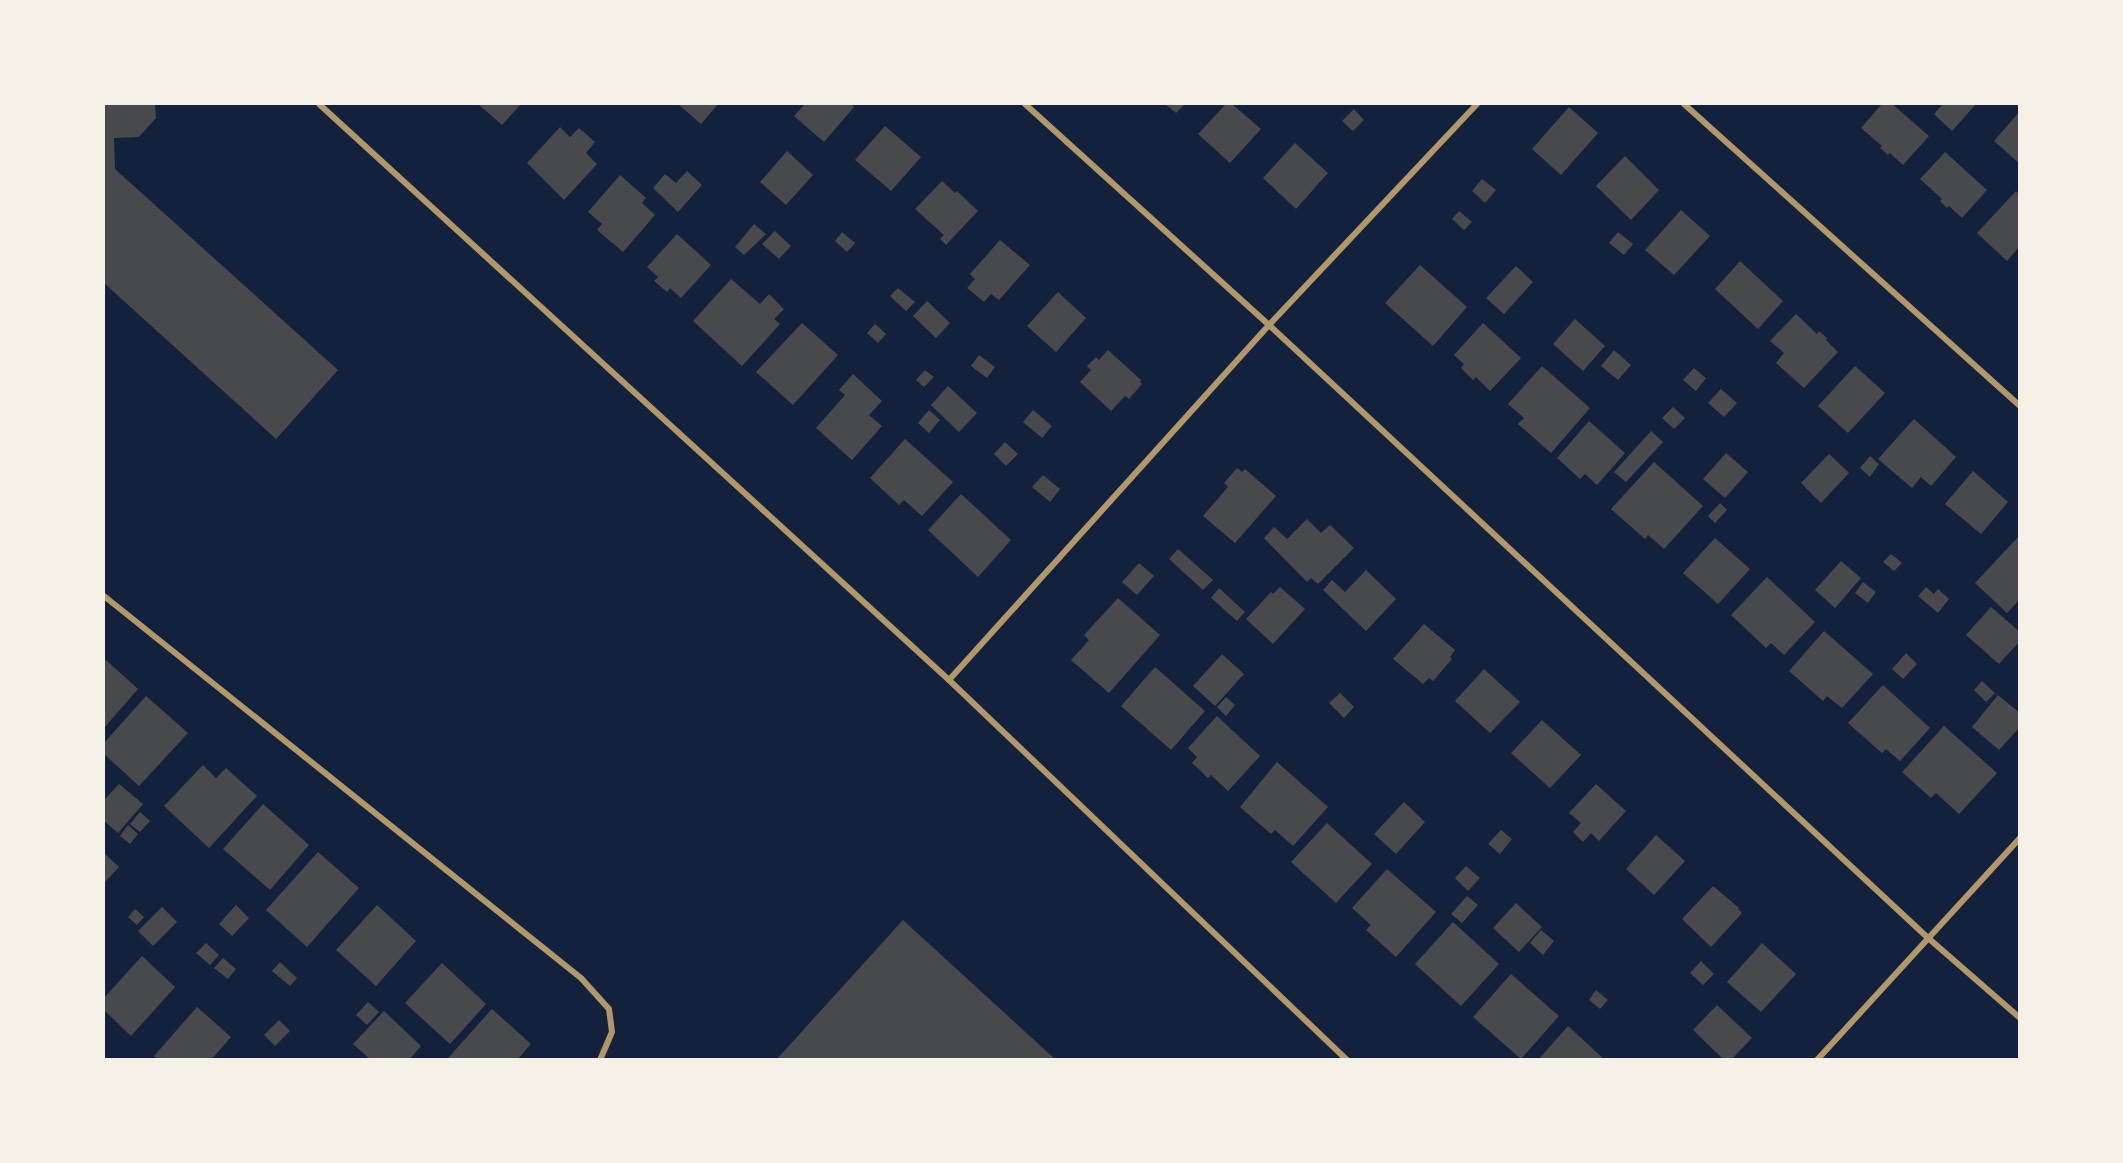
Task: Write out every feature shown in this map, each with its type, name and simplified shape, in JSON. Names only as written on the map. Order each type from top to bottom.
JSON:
[{"type":"street","points":[[319,104],[949,680],[1347,1059]]},
{"type":"street","points":[[1025,104],[1269,325],[1927,937],[2019,1018]]},
{"type":"street","points":[[949,680],[1269,325],[1477,104]]},
{"type":"street","points":[[1684,104],[2019,406]]},
{"type":"street","points":[[104,596],[581,978],[609,1009],[612,1032],[600,1059]]},
{"type":"street","points":[[1817,1059],[2019,838]]},
{"type":"building","points":[[104,104],[155,104],[156,118],[139,137],[114,138],[115,169],[338,370],[276,439],[104,283]]},
{"type":"building","points":[[478,104],[521,104],[502,125]]},
{"type":"building","points":[[678,104],[718,104],[701,124]]},
{"type":"building","points":[[805,104],[851,104],[854,107],[824,142],[794,116]]},
{"type":"building","points":[[1165,104],[1185,104],[1176,113]]},
{"type":"building","points":[[1226,104],[1232,104],[1261,129],[1230,163],[1198,134]]},
{"type":"building","points":[[1882,104],[1892,104],[1929,136],[1903,165],[1890,153],[1888,155],[1880,148],[1882,146],[1861,128]]},
{"type":"building","points":[[1943,104],[1976,104],[1952,131],[1934,114]]},
{"type":"building","points":[[1569,107],[1598,133],[1561,175],[1532,149]]},
{"type":"building","points":[[1354,109],[1364,120],[1353,131],[1342,121]]},
{"type":"building","points":[[2020,111],[2020,164],[1994,141]]},
{"type":"building","points":[[885,126],[921,157],[891,191],[855,160]]},
{"type":"building","points":[[560,127],[570,137],[579,128],[595,142],[586,153],[597,164],[564,200],[527,163]]},
{"type":"building","points":[[1295,143],[1328,173],[1296,209],[1263,178]]},
{"type":"building","points":[[787,151],[813,175],[786,205],[760,182]]},
{"type":"building","points":[[1945,152],[1987,190],[1962,218],[1949,206],[1947,208],[1940,201],[1942,199],[1920,179]]},
{"type":"building","points":[[1625,156],[1659,190],[1631,220],[1596,186]]},
{"type":"building","points":[[687,171],[702,185],[678,212],[653,188],[665,174],[676,183]]},
{"type":"building","points":[[620,175],[646,198],[642,203],[655,215],[623,252],[597,230],[602,224],[588,212]]},
{"type":"building","points":[[1482,179],[1496,190],[1485,203],[1472,191]]},
{"type":"building","points":[[942,181],[955,193],[957,191],[978,211],[946,245],[940,239],[944,235],[915,209]]},
{"type":"building","points":[[2016,191],[2020,195],[2020,246],[2007,261],[1977,233]]},
{"type":"building","points":[[1681,210],[1710,236],[1674,275],[1645,250]]},
{"type":"building","points":[[1459,211],[1472,222],[1464,230],[1452,219]]},
{"type":"building","points":[[754,224],[766,234],[744,255],[735,247]]},
{"type":"building","points":[[775,231],[791,246],[779,259],[762,244]]},
{"type":"building","points":[[842,232],[855,243],[847,252],[835,241]]},
{"type":"building","points":[[1618,232],[1633,244],[1624,255],[1609,243]]},
{"type":"building","points":[[677,234],[711,265],[681,298],[670,288],[667,292],[654,281],[658,277],[647,267]]},
{"type":"building","points":[[1000,240],[1030,265],[999,300],[991,294],[984,302],[967,288],[975,279],[970,274]]},
{"type":"building","points":[[1740,261],[1783,301],[1758,329],[1715,289]]},
{"type":"building","points":[[1420,265],[1467,307],[1433,346],[1385,303]]},
{"type":"building","points":[[1516,266],[1533,282],[1504,314],[1486,298]]},
{"type":"building","points":[[731,279],[760,304],[769,294],[784,309],[774,319],[780,324],[742,366],[693,321]]},
{"type":"building","points":[[898,288],[915,302],[906,311],[890,296]]},
{"type":"building","points":[[1058,292],[1086,318],[1056,352],[1027,326]]},
{"type":"building","points":[[927,301],[950,323],[936,338],[913,316]]},
{"type":"building","points":[[1796,314],[1817,334],[1819,331],[1827,338],[1826,340],[1838,352],[1804,388],[1776,363],[1784,353],[1770,341]]},
{"type":"building","points":[[1575,319],[1605,346],[1583,371],[1553,344]]},
{"type":"building","points":[[802,323],[838,355],[793,405],[756,372]]},
{"type":"building","points":[[1483,323],[1521,358],[1490,391],[1476,377],[1473,380],[1461,368],[1464,364],[1454,355]]},
{"type":"building","points":[[875,324],[886,334],[878,343],[867,333]]},
{"type":"building","points":[[1108,350],[1141,380],[1142,384],[1129,399],[1125,396],[1111,411],[1080,382],[1091,370],[1087,366],[1096,357],[1099,360]]},
{"type":"building","points":[[1614,350],[1631,365],[1618,380],[1601,366]]},
{"type":"building","points":[[979,355],[995,367],[987,378],[971,366]]},
{"type":"building","points":[[1542,366],[1590,408],[1551,453],[1518,424],[1524,418],[1508,404]]},
{"type":"building","points":[[1855,366],[1885,393],[1848,433],[1818,406]]},
{"type":"building","points":[[1694,368],[1706,378],[1696,391],[1683,380]]},
{"type":"building","points":[[925,370],[934,377],[924,387],[916,380]]},
{"type":"building","points":[[853,374],[882,401],[869,415],[882,426],[852,460],[816,428],[845,395],[839,390]]},
{"type":"building","points":[[948,386],[977,413],[959,432],[931,405]]},
{"type":"building","points":[[1721,389],[1737,403],[1724,417],[1708,403]]},
{"type":"building","points":[[1673,407],[1685,418],[1674,429],[1662,418]]},
{"type":"building","points":[[929,410],[940,420],[929,433],[918,423]]},
{"type":"building","points":[[1033,410],[1052,426],[1042,438],[1023,422]]},
{"type":"building","points":[[1914,419],[1956,457],[1931,486],[1921,477],[1912,488],[1878,459]]},
{"type":"building","points":[[1589,421],[1625,453],[1597,485],[1585,474],[1580,479],[1557,458]]},
{"type":"building","points":[[1651,431],[1663,442],[1626,482],[1614,472]]},
{"type":"building","points":[[905,439],[953,482],[922,516],[904,500],[899,505],[870,478]]},
{"type":"building","points":[[1005,442],[1018,454],[1006,466],[994,454]]},
{"type":"building","points":[[1726,453],[1748,472],[1725,498],[1703,479]]},
{"type":"building","points":[[1829,454],[1849,473],[1821,503],[1801,483]]},
{"type":"building","points":[[1870,456],[1879,464],[1870,477],[1860,468]]},
{"type":"building","points":[[1654,462],[1703,506],[1664,549],[1648,535],[1645,539],[1611,509]]},
{"type":"building","points":[[1237,468],[1242,472],[1245,469],[1276,496],[1235,543],[1203,516],[1228,487],[1224,483]]},
{"type":"building","points":[[1973,471],[2008,502],[1981,534],[1945,504]]},
{"type":"building","points":[[1043,475],[1060,489],[1050,502],[1032,487]]},
{"type":"building","points":[[961,494],[1011,540],[978,577],[928,530]]},
{"type":"building","points":[[1720,503],[1727,510],[1715,523],[1708,516]]},
{"type":"building","points":[[1307,519],[1321,533],[1330,525],[1354,548],[1318,584],[1311,578],[1307,582],[1264,538],[1274,527],[1287,539]]},
{"type":"building","points":[[2020,535],[2020,599],[2007,613],[1975,583]]},
{"type":"building","points":[[1715,538],[1750,569],[1718,604],[1683,573]]},
{"type":"building","points":[[1178,549],[1213,580],[1203,590],[1169,559]]},
{"type":"building","points":[[1891,554],[1902,563],[1894,571],[1883,562]]},
{"type":"building","points":[[1841,561],[1861,578],[1835,608],[1815,590]]},
{"type":"building","points":[[1139,563],[1154,576],[1137,595],[1122,582]]},
{"type":"building","points":[[1366,570],[1396,599],[1366,631],[1323,590],[1332,580],[1345,592]]},
{"type":"building","points":[[1767,577],[1815,622],[1784,655],[1771,643],[1766,648],[1731,615]]},
{"type":"building","points":[[1863,582],[1876,592],[1868,603],[1855,593]]},
{"type":"building","points":[[1280,587],[1305,609],[1273,644],[1246,619],[1271,592],[1273,594]]},
{"type":"building","points":[[1926,587],[1934,594],[1938,589],[1949,599],[1938,613],[1918,596]]},
{"type":"building","points":[[1219,588],[1245,612],[1237,621],[1211,598]]},
{"type":"building","points":[[1118,598],[1160,635],[1109,693],[1071,660],[1089,640],[1084,635]]},
{"type":"building","points":[[1991,607],[2020,632],[2020,641],[1999,664],[1966,635]]},
{"type":"building","points":[[1424,624],[1455,650],[1450,657],[1452,659],[1433,681],[1429,678],[1423,684],[1393,659]]},
{"type":"building","points":[[1824,631],[1873,674],[1842,708],[1827,696],[1823,701],[1789,671]]},
{"type":"building","points":[[1906,653],[1917,664],[1903,679],[1892,669]]},
{"type":"building","points":[[1222,654],[1244,674],[1215,706],[1193,686]]},
{"type":"building","points":[[106,660],[138,689],[104,728],[104,663]]},
{"type":"building","points":[[1155,667],[1205,711],[1171,750],[1121,706]]},
{"type":"building","points":[[1484,669],[1520,702],[1490,733],[1455,701]]},
{"type":"building","points":[[1982,681],[1995,693],[1986,702],[1974,690]]},
{"type":"building","points":[[1883,685],[1930,728],[1900,761],[1886,749],[1882,753],[1848,723]]},
{"type":"building","points":[[1340,693],[1354,707],[1344,718],[1329,703]]},
{"type":"building","points":[[1998,695],[2020,713],[2020,727],[1999,750],[1972,727]]},
{"type":"building","points":[[146,696],[188,733],[139,786],[104,754],[104,743]]},
{"type":"building","points":[[1226,697],[1235,705],[1226,716],[1217,707]]},
{"type":"building","points":[[1217,716],[1260,756],[1228,791],[1211,775],[1208,778],[1192,763],[1197,757],[1188,748]]},
{"type":"building","points":[[1542,720],[1581,755],[1550,788],[1511,753]]},
{"type":"building","points":[[1944,726],[1997,773],[1959,814],[1936,793],[1931,798],[1902,772]]},
{"type":"building","points":[[1277,762],[1328,807],[1293,846],[1275,830],[1271,834],[1240,807]]},
{"type":"building","points":[[203,765],[216,778],[226,768],[257,796],[209,848],[164,806]]},
{"type":"building","points":[[119,784],[143,804],[118,833],[104,821],[104,798]]},
{"type":"building","points":[[1596,784],[1626,811],[1599,841],[1591,833],[1583,842],[1573,832],[1581,823],[1569,813]]},
{"type":"building","points":[[1404,802],[1425,822],[1396,854],[1374,834]]},
{"type":"building","points":[[263,804],[309,845],[270,890],[223,849]]},
{"type":"building","points":[[140,812],[150,821],[140,832],[130,824]]},
{"type":"building","points":[[1327,823],[1372,864],[1336,903],[1291,862]]},
{"type":"building","points":[[128,825],[138,834],[130,844],[120,836]]},
{"type":"building","points":[[1501,830],[1512,839],[1500,854],[1488,844]]},
{"type":"building","points":[[1656,835],[1685,861],[1654,895],[1626,869]]},
{"type":"building","points":[[318,852],[359,888],[307,947],[266,910]]},
{"type":"building","points":[[104,855],[119,867],[104,883]]},
{"type":"building","points":[[1466,866],[1480,878],[1468,891],[1455,878]]},
{"type":"building","points":[[1387,869],[1436,912],[1396,957],[1366,930],[1371,925],[1352,908]]},
{"type":"building","points":[[1713,886],[1742,913],[1711,947],[1682,919]]},
{"type":"building","points":[[1467,896],[1478,905],[1462,923],[1451,914]]},
{"type":"building","points":[[1516,903],[1542,927],[1519,952],[1493,928]]},
{"type":"building","points":[[236,905],[249,918],[232,936],[219,924]]},
{"type":"building","points":[[377,905],[416,941],[376,986],[336,950]]},
{"type":"building","points":[[162,907],[177,922],[153,946],[138,931]]},
{"type":"building","points":[[135,909],[144,917],[137,925],[128,917]]},
{"type":"building","points":[[903,920],[1056,1060],[776,1060]]},
{"type":"building","points":[[1453,922],[1499,964],[1461,1006],[1415,964]]},
{"type":"building","points":[[1541,930],[1554,941],[1543,955],[1530,943]]},
{"type":"building","points":[[206,943],[219,955],[210,965],[196,953]]},
{"type":"building","points":[[1762,943],[1796,974],[1761,1012],[1727,982]]},
{"type":"building","points":[[142,956],[175,987],[131,1036],[104,1010],[104,998]]},
{"type":"building","points":[[223,958],[236,969],[228,979],[214,968]]},
{"type":"building","points":[[1701,961],[1714,974],[1703,985],[1690,973]]},
{"type":"building","points":[[280,962],[297,978],[290,986],[272,971]]},
{"type":"building","points":[[442,963],[486,1004],[450,1044],[405,1003]]},
{"type":"building","points":[[1511,974],[1559,1016],[1521,1059],[1473,1017]]},
{"type":"building","points":[[1596,990],[1608,1000],[1600,1009],[1589,1000]]},
{"type":"building","points":[[368,1002],[379,1012],[367,1025],[356,1015]]},
{"type":"building","points":[[1717,1005],[1752,1038],[1731,1060],[1724,1060],[1693,1030]]},
{"type":"building","points":[[197,1007],[231,1037],[211,1060],[158,1060],[154,1056]]},
{"type":"building","points":[[492,1009],[531,1044],[517,1060],[449,1060],[448,1058]]},
{"type":"building","points":[[384,1011],[421,1046],[409,1060],[371,1060],[353,1044]]},
{"type":"building","points":[[279,1020],[290,1031],[275,1046],[264,1035]]},
{"type":"building","points":[[1568,1026],[1605,1060],[1538,1060]]}]
